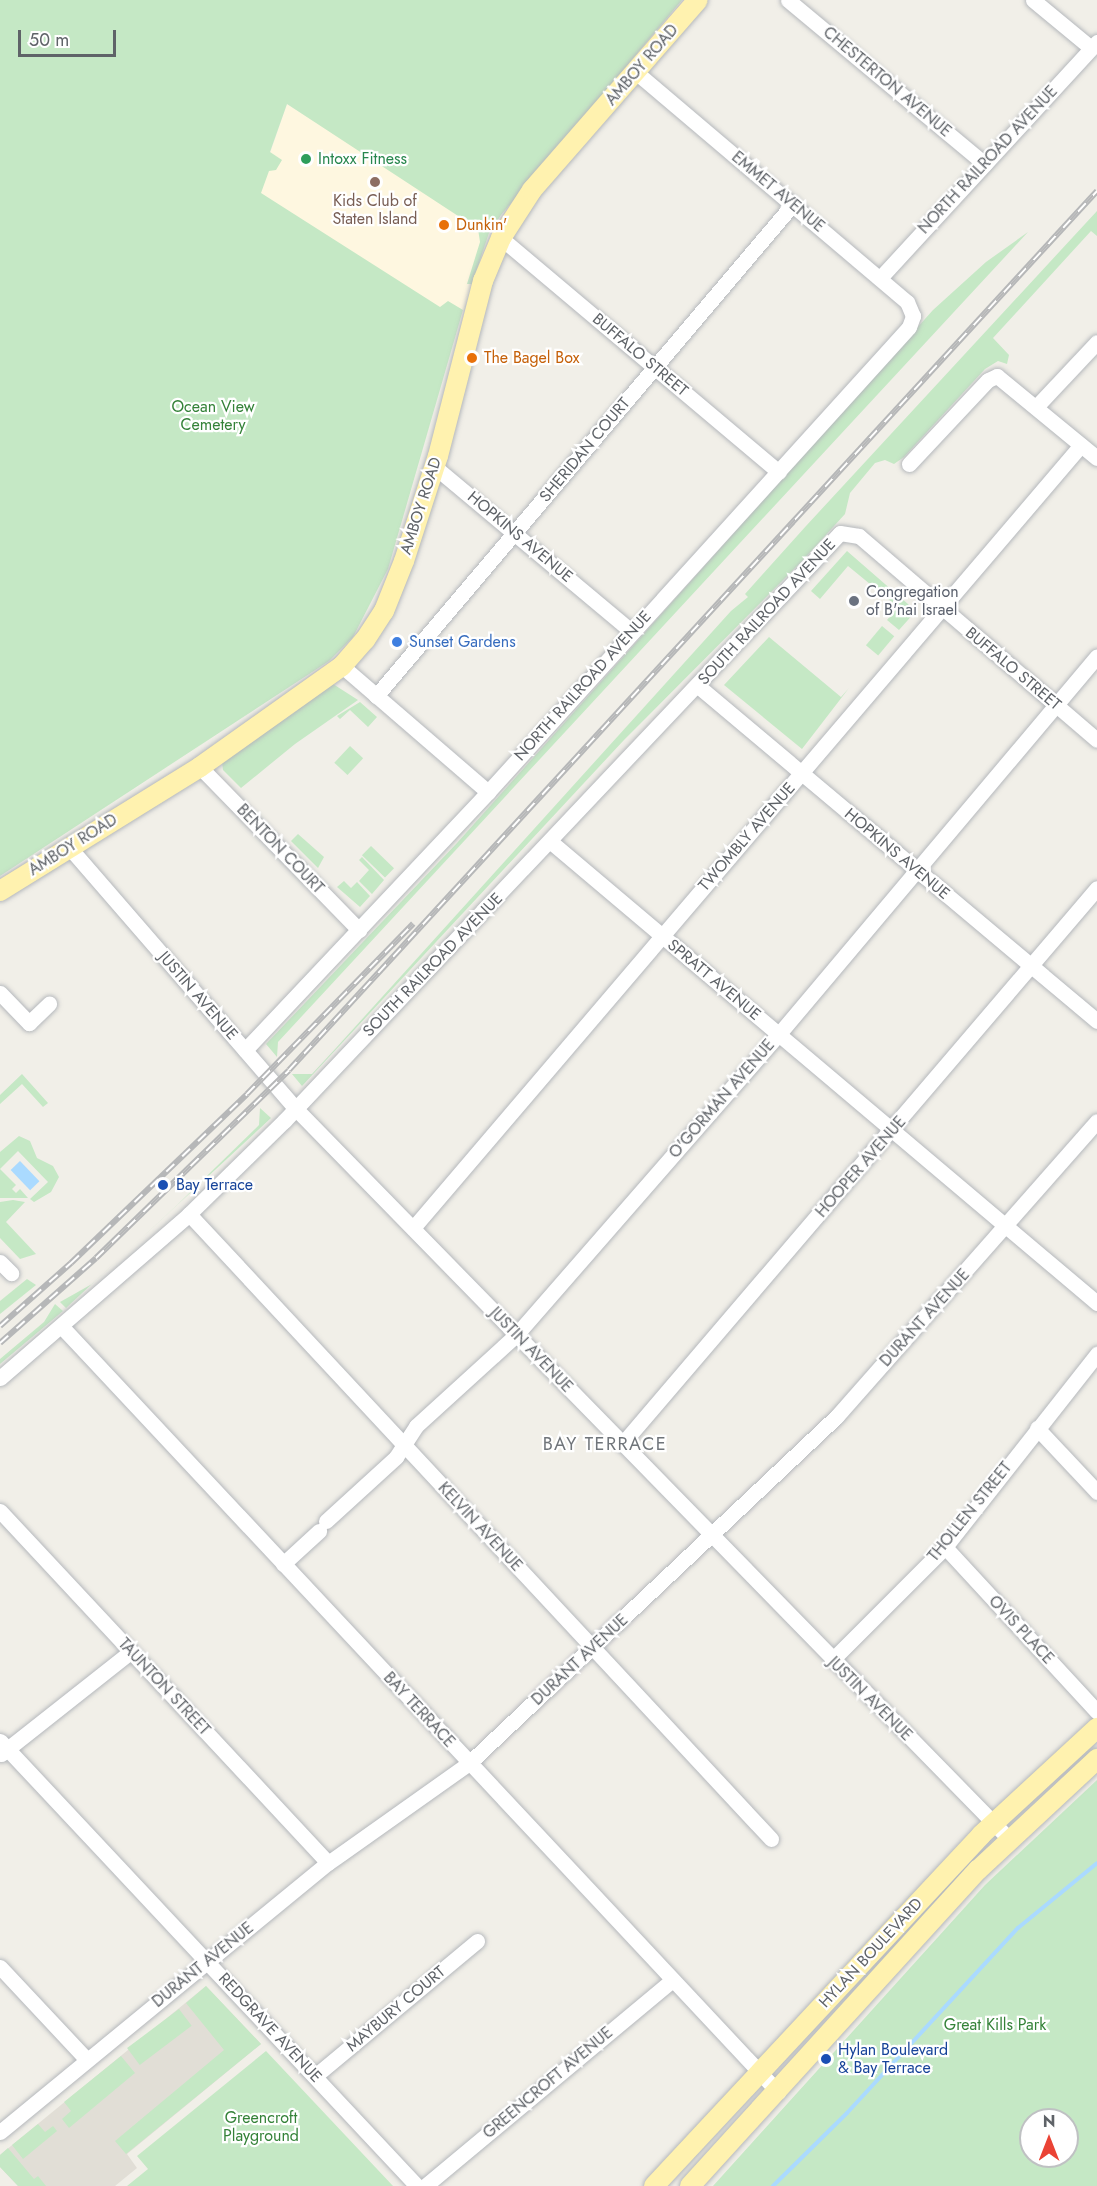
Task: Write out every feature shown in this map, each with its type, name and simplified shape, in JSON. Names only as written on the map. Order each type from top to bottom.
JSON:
[{"type":"main road","name":"AMBOY ROAD","points":[[0,891],[200,767],[342,666],[384,611],[435,467],[483,281],[501,238],[532,190],[637,73],[698,0]]},
{"type":"main road","name":"HYLAN BOULEVARD","points":[[654,2186],[993,1823],[1097,1728]]},
{"type":"main road","name":"HYLAN BOULEVARD","points":[[690,2186],[1009,1839],[1097,1759]]},
{"type":"street","name":"CHESTERTON AVENUE","points":[[788,0],[985,164]]},
{"type":"street","points":[[1033,0],[1094,45]]},
{"type":"street","name":"NORTH RAILROAD AVENUE","points":[[880,278],[1094,45]]},
{"type":"street","name":"EMMET AVENUE","points":[[637,73],[880,278],[907,302],[913,316]]},
{"type":"street","name":"SHERIDAN COURT","points":[[376,696],[794,204]]},
{"type":"street","name":"BUFFALO STREET","points":[[501,238],[779,472]]},
{"type":"street","name":"NORTH RAILROAD AVENUE","points":[[245,1050],[488,792],[909,327],[913,316]]},
{"type":"street","points":[[1036,407],[1097,342]]},
{"type":"street","points":[[909,464],[988,380],[997,376],[1097,458]]},
{"type":"street","name":"TWOMBLY AVENUE","points":[[413,1228],[1081,445]]},
{"type":"street","name":"HOPKINS AVENUE","points":[[435,467],[632,632]]},
{"type":"street","name":"BUFFALO STREET","points":[[845,531],[859,536],[941,609],[1097,740]]},
{"type":"street","name":"SOUTH RAILROAD AVENUE","points":[[0,1378],[62,1327],[189,1214],[296,1109],[698,686],[830,542],[845,531]]},
{"type":"street","name":"O'GORMAN AVENUE","points":[[283,1564],[404,1445],[416,1426],[516,1335],[778,1035],[1097,656]]},
{"type":"street","points":[[342,666],[488,792]]},
{"type":"street","name":"HOPKINS AVENUE","points":[[698,686],[1097,1021]]},
{"type":"street","name":"BENTON COURT","points":[[200,767],[359,930]]},
{"type":"street","name":"SPRATT AVENUE","points":[[551,842],[1097,1303]]},
{"type":"street","name":"JUSTIN AVENUE","points":[[69,847],[296,1109],[1009,1839]]},
{"type":"street","name":"HOOPER AVENUE","points":[[622,1444],[893,1131],[1097,888]]},
{"type":"street","points":[[0,993],[29,1023],[49,1004]]},
{"type":"street","name":"DURANT AVENUE","points":[[0,2132],[328,1863],[468,1764],[837,1416],[1006,1227],[1097,1120]]},
{"type":"street","name":"KELVIN AVENUE","points":[[189,1214],[771,1839]]},
{"type":"street","name":"BAY TERRACE","points":[[62,1327],[671,1981],[778,2092]]},
{"type":"street","name":"THOLLEN STREET","points":[[832,1660],[945,1547],[1097,1354]]},
{"type":"street","points":[[1037,1428],[1097,1492]]},
{"type":"street","name":"TAUNTON STREET","points":[[0,1511],[328,1863]]},
{"type":"street","name":"OVIS PLACE","points":[[945,1547],[1097,1712]]},
{"type":"street","points":[[2,1748],[130,1652]]},
{"type":"street","name":"REDGRAVE AVENUE","points":[[2,1748],[207,1961],[417,2186]]},
{"type":"street","name":"MAYBURY COURT","points":[[315,2076],[477,1941]]},
{"type":"street","points":[[0,1967],[87,2060]]},
{"type":"street","name":"GREENCROFT AVENUE","points":[[425,2186],[671,1981]]},
{"type":"shaded area","points":[[287,104],[489,233],[460,321],[257,191]]},
{"type":"shaded area","points":[[206,1986],[261,2044],[127,2154],[137,2168],[115,2186],[18,2186],[0,2167],[0,2155]]},
{"type":"green space","name":"Ocean View Cemetery","points":[[0,0],[682,0],[501,215],[489,233],[472,284],[467,284],[480,242],[478,229],[287,104],[270,152],[282,160],[276,170],[269,171],[261,193],[440,307],[448,301],[463,310],[388,569],[353,637],[329,661],[0,876]]},
{"type":"green space","points":[[1097,211],[1097,236],[1091,231],[993,338],[1009,355],[1007,364],[998,361],[985,369],[904,457],[894,464],[885,460],[875,463],[850,493],[845,514],[803,560],[624,740],[302,1086],[292,1074],[312,1074],[731,611],[748,597],[745,594],[806,526]]},
{"type":"green space","points":[[1028,232],[278,1042],[277,1057],[266,1044],[457,843],[933,310],[986,262]]},
{"type":"green space","points":[[847,551],[916,611],[899,630],[887,620],[898,607],[848,566],[820,599],[811,591]]},
{"type":"green space","points":[[882,626],[894,636],[878,655],[866,645]]},
{"type":"green space","points":[[769,637],[841,697],[849,688],[802,749],[724,685]]},
{"type":"green space","points":[[333,684],[358,700],[295,744],[241,788],[223,770],[222,762]]},
{"type":"green space","points":[[360,702],[377,717],[368,727],[350,710],[340,719],[337,716]]},
{"type":"green space","points":[[350,746],[363,758],[347,775],[334,763]]},
{"type":"green space","points":[[298,834],[324,857],[318,868],[291,841]]},
{"type":"green space","points":[[371,846],[394,868],[385,878],[362,855]]},
{"type":"green space","points":[[362,857],[384,880],[372,894],[359,881],[369,870],[359,860]]},
{"type":"green space","points":[[344,881],[351,888],[357,882],[370,896],[360,907],[337,887]]},
{"type":"green space","points":[[22,1074],[48,1103],[43,1107],[22,1084],[0,1104],[0,1095]]},
{"type":"green space","points":[[260,1108],[271,1118],[130,1249],[259,1125]]},
{"type":"green space","points":[[19,1136],[30,1141],[37,1158],[53,1166],[59,1177],[51,1192],[34,1202],[30,1199],[48,1182],[18,1151],[0,1169],[0,1152]]},
{"type":"green space","points":[[0,1169],[16,1185],[12,1189],[16,1193],[20,1189],[28,1198],[0,1198]]},
{"type":"green space","points":[[13,1200],[25,1202],[6,1222],[36,1254],[20,1259],[0,1238],[0,1202]]},
{"type":"green space","points":[[27,1279],[36,1285],[0,1314],[0,1301]]},
{"type":"green space","points":[[92,1284],[66,1308],[60,1302]]},
{"type":"green space","points":[[55,1304],[63,1311],[0,1364],[0,1359],[44,1322]]},
{"type":"green space","name":"Great Kills Park","points":[[1097,1780],[1097,2186],[713,2186],[985,1885]]},
{"type":"green space","points":[[206,1986],[261,2044],[126,2154],[115,2141],[224,2050],[186,2003]]},
{"type":"green space","points":[[179,2009],[192,2026],[140,2065],[127,2048]]},
{"type":"green space","name":"Greencroft Playground","points":[[266,2051],[393,2186],[127,2186],[148,2169],[137,2156]]},
{"type":"green space","points":[[121,2056],[135,2073],[69,2128],[62,2119],[71,2111],[64,2102]]},
{"type":"green space","points":[[38,2124],[45,2132],[53,2126],[57,2131],[23,2159],[12,2145]]},
{"type":"green space","points":[[8,2148],[34,2179],[38,2176],[46,2186],[18,2186],[0,2167],[0,2155]]},
{"type":"water","points":[[20,1161],[39,1181],[30,1190],[11,1170]]},
{"type":"waterway","points":[[773,2186],[847,2113],[1018,1928],[1097,1863]]},
{"type":"railway","points":[[0,1343],[96,1258],[289,1070],[1097,191]]},
{"type":"railway","points":[[0,1326],[71,1263],[247,1094],[413,924]]},
{"type":"place","name":"Intoxx Fitness","points":[[306,159]]},
{"type":"place","name":"Kids Club of Staten Island","points":[[375,182]]},
{"type":"place","name":"Dunkin'","points":[[444,225]]},
{"type":"place","name":"The Bagel Box","points":[[472,358]]},
{"type":"place","name":"Congregation of B'nai Israel","points":[[854,601]]},
{"type":"place","name":"Sunset Gardens","points":[[397,642]]},
{"type":"place","name":"Bay Terrace","points":[[163,1185]]},
{"type":"place","name":"Hylan Boulevard & Bay Terrace","points":[[826,2059]]},
{"type":"district","name":"BAY TERRACE","points":[[605,1444]]}]
